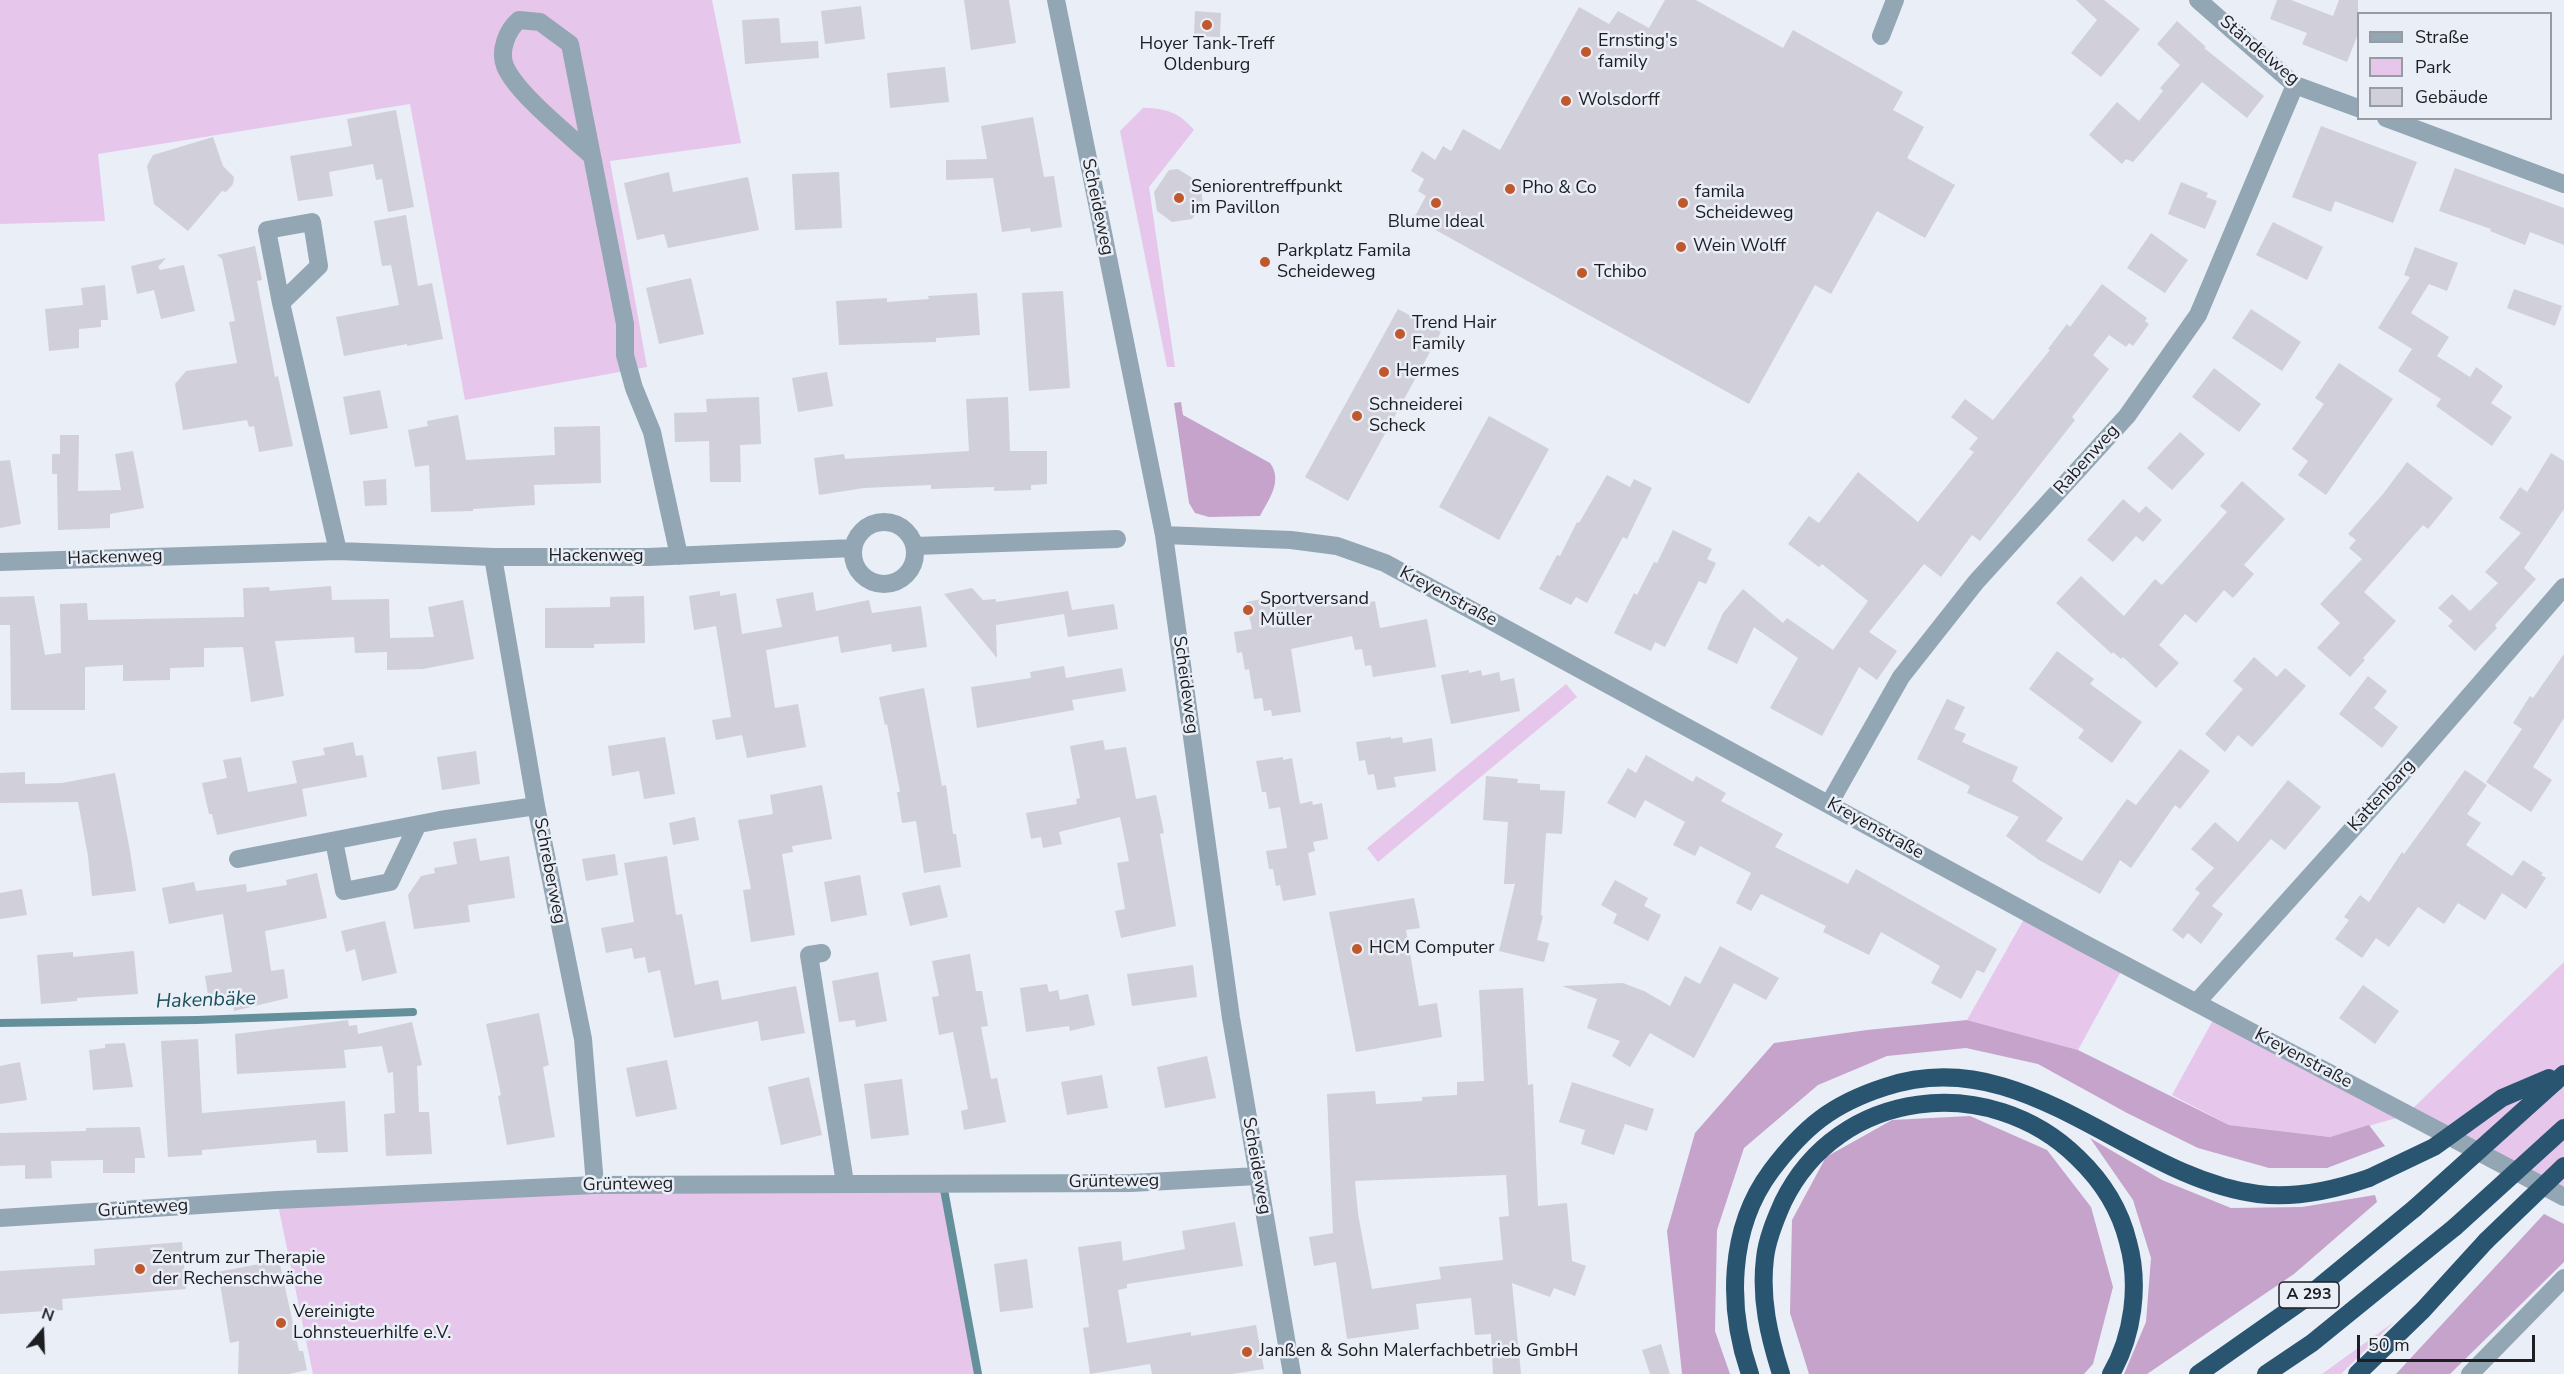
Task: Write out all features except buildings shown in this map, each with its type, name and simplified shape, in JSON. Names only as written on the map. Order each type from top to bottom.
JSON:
[{"type":"highway","points":[[1750,1374],[1741,1348],[1734,1277],[1744,1223],[1760,1187],[1789,1147],[1818,1119],[1855,1096],[1895,1083],[1925,1078],[1957,1077],[2013,1088],[2069,1113],[2141,1152],[2198,1179],[2259,1194],[2306,1194],[2338,1189],[2369,1178],[2434,1148],[2502,1098],[2558,1077]]},
{"type":"highway","name":"A 293","points":[[2198,1374],[2302,1300],[2415,1208],[2558,1077]]},
{"type":"highway","points":[[1781,1374],[1768,1334],[1764,1296],[1765,1257],[1774,1222],[1792,1184],[1817,1152],[1843,1131],[1871,1116],[1909,1105],[1951,1102],[1992,1109],[2030,1122],[2063,1143],[2092,1171],[2111,1197],[2124,1227],[2133,1260],[2134,1296],[2127,1334],[2111,1374]]},
{"type":"highway","name":"A 293","points":[[2266,1374],[2312,1343],[2455,1227],[2564,1128]]},
{"type":"highway","points":[[2357,1374],[2564,1166]]},
{"type":"street","name":"Scheideweg","points":[[1056,0],[1164,536],[1226,983],[1292,1374]]},
{"type":"street","points":[[1881,36],[1895,0]]},
{"type":"street","name":"Ständelweg","points":[[2198,0],[2295,85],[2357,108]]},
{"type":"street","points":[[592,156],[521,89],[505,65],[506,37],[512,26],[519,20],[540,22],[570,44],[592,156],[625,324],[625,355],[634,388],[652,432],[679,556]]},
{"type":"street","name":"Rabenweg","points":[[1829,804],[1901,677],[1976,582],[2127,416],[2198,315],[2295,85]]},
{"type":"street","points":[[2391,120],[2564,184]]},
{"type":"street","points":[[281,303],[338,551]]},
{"type":"street","points":[[888,522],[906,529],[915,546],[912,567],[896,582],[886,584],[865,577],[854,560],[853,548],[856,539],[869,525],[888,522]]},
{"type":"street","name":"Kreyenstraße","points":[[1164,536],[1291,540],[1337,546],[1385,563],[2197,1002],[2564,1197]]},
{"type":"street","points":[[915,546],[1117,539]]},
{"type":"street","name":"Hackenweg","points":[[0,562],[338,551],[493,557],[679,556],[853,548]]},
{"type":"street","name":"Schreberweg","points":[[493,557],[536,806],[583,1039],[595,1185]]},
{"type":"street","name":"Kattenbarg","points":[[2197,1002],[2400,776],[2564,587]]},
{"type":"street","points":[[238,859],[440,820],[536,806]]},
{"type":"street","points":[[334,841],[344,891],[390,882],[417,826]]},
{"type":"street","points":[[808,955],[845,1183]]},
{"type":"street","name":"Grünteweg","points":[[0,1218],[277,1200],[595,1185],[1131,1183],[1257,1176]]},
{"type":"street","points":[[2470,1374],[2564,1278]]},
{"type":"green space","points":[[0,0],[712,0],[741,143],[610,161],[647,367],[465,400],[410,104],[98,154],[105,221],[0,224]]},
{"type":"green space","points":[[1143,108],[1172,113],[1183,119],[1194,130],[1149,187],[1175,367],[1167,367],[1120,131]]},
{"type":"green space","points":[[1566,684],[1577,697],[1378,862],[1367,848]]},
{"type":"green space","points":[[2028,912],[2125,964],[2078,1050],[1967,1020]]},
{"type":"green space","points":[[2564,962],[2564,1197],[2407,1115],[2330,1137],[2229,1125],[2172,1095],[2217,1013],[2407,1114]]},
{"type":"green space","points":[[943,1182],[978,1374],[313,1374],[277,1200]]},
{"type":"green space","points":[[2394,1322],[2341,1374],[2322,1374]]},
{"type":"shaded area","points":[[1181,402],[1183,415],[1270,463],[1274,470],[1275,483],[1271,497],[1260,516],[1209,517],[1195,513],[1189,503],[1174,403]]},
{"type":"shaded area","points":[[1967,1020],[2078,1050],[2229,1125],[2330,1137],[2369,1125],[2385,1146],[2327,1168],[2269,1168],[2198,1148],[2127,1113],[2038,1064],[1966,1048],[1887,1056],[1818,1085],[1744,1148],[1717,1230],[1715,1331],[1730,1374],[1682,1374],[1667,1231],[1695,1133],[1774,1043],[1867,1030]]},
{"type":"shaded area","points":[[1970,1116],[2047,1150],[2091,1207],[2113,1287],[2093,1364],[2084,1374],[1809,1374],[1790,1313],[1792,1220],[1826,1157],[1892,1120]]},
{"type":"shaded area","points":[[2090,1138],[2162,1180],[2231,1208],[2302,1207],[2375,1195],[2377,1202],[2294,1274],[2147,1374],[2124,1374],[2146,1322],[2151,1258],[2133,1200]]},
{"type":"shaded area","points":[[2544,1214],[2564,1224],[2564,1262],[2450,1374],[2396,1374]]},
{"type":"waterway","name":"Hakenbäke","points":[[0,1023],[197,1020],[413,1012]]},
{"type":"waterway","points":[[943,1184],[978,1374]]},
{"type":"place","name":"Hoyer Tank-Treff Oldenburg","points":[[1207,25]]},
{"type":"place","name":"Ernsting's family","points":[[1586,52]]},
{"type":"place","name":"Wolsdorff","points":[[1566,101]]},
{"type":"place","name":"Pho & Co","points":[[1510,189]]},
{"type":"place","name":"Seniorentreffpunkt im Pavillon","points":[[1179,198]]},
{"type":"place","name":"Blume Ideal","points":[[1436,203]]},
{"type":"place","name":"famila Scheideweg","points":[[1683,203]]},
{"type":"place","name":"Wein Wolff","points":[[1681,247]]},
{"type":"place","name":"Parkplatz Famila Scheideweg","points":[[1265,262]]},
{"type":"place","name":"Tchibo","points":[[1582,273]]},
{"type":"place","name":"Trend Hair Family","points":[[1400,334]]},
{"type":"place","name":"Hermes","points":[[1384,372]]},
{"type":"place","name":"Schneiderei Scheck","points":[[1357,416]]},
{"type":"place","name":"Sportversand Müller","points":[[1248,610]]},
{"type":"place","name":"HCM Computer","points":[[1357,949]]},
{"type":"place","name":"Zentrum zur Therapie der Rechenschwäche","points":[[140,1269]]},
{"type":"place","name":"Vereinigte Lohnsteuerhilfe e.V.","points":[[281,1323]]},
{"type":"place","name":"Janßen & Sohn Malerfachbetrieb GmbH","points":[[1247,1352]]}]
